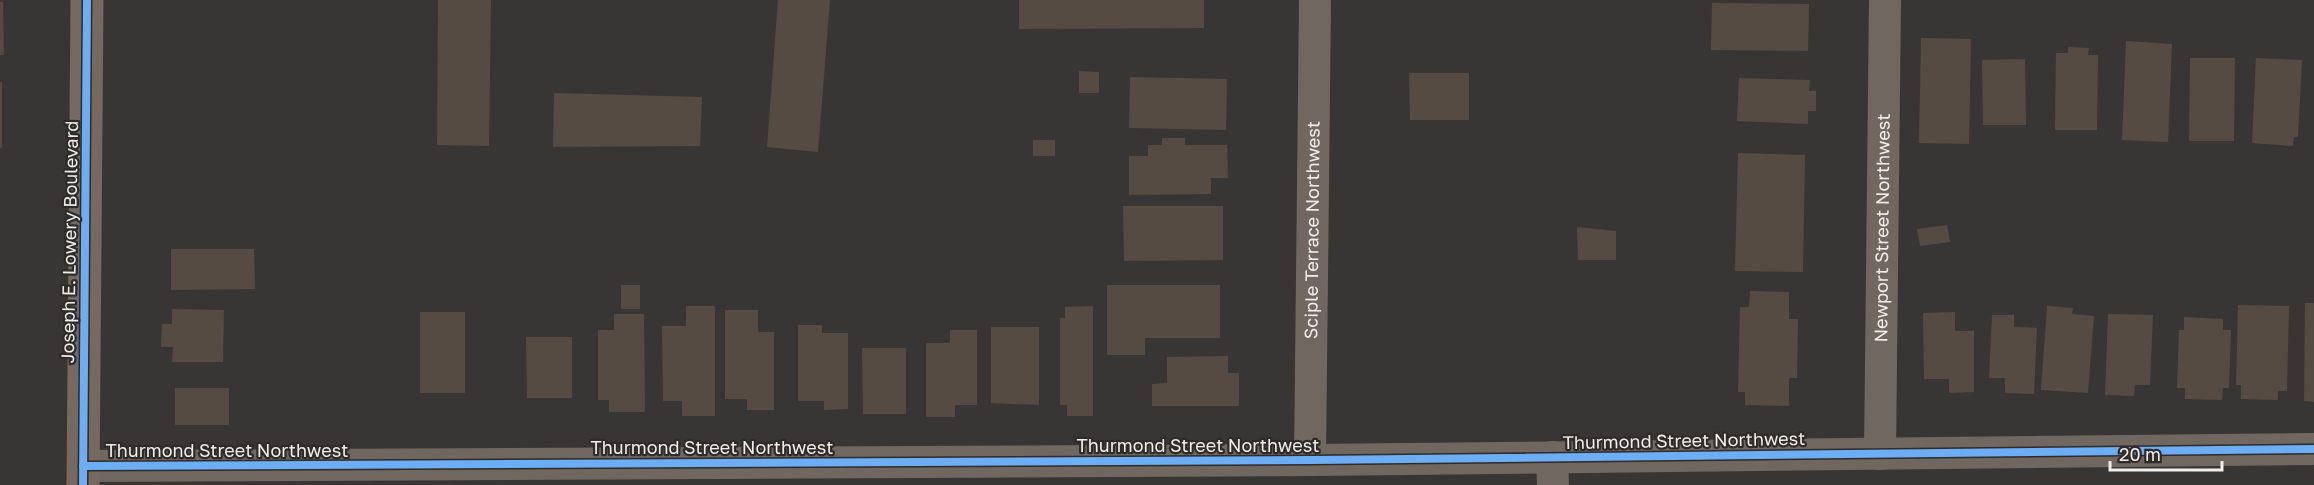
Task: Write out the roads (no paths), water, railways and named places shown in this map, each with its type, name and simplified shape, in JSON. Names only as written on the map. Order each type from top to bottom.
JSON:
[{"type":"main road","name":"Joseph E. Lowery Boulevard","points":[[83,476],[87,0]]},
{"type":"street","name":"Sciple Terrace Northwest","points":[[1310,460],[1315,0]]},
{"type":"street","name":"Newport Street Northwest","points":[[1881,454],[1885,0]]},
{"type":"street","name":"Thurmond Street Northwest","points":[[83,476],[1310,460],[1553,471],[1881,454],[2314,449]]}]
